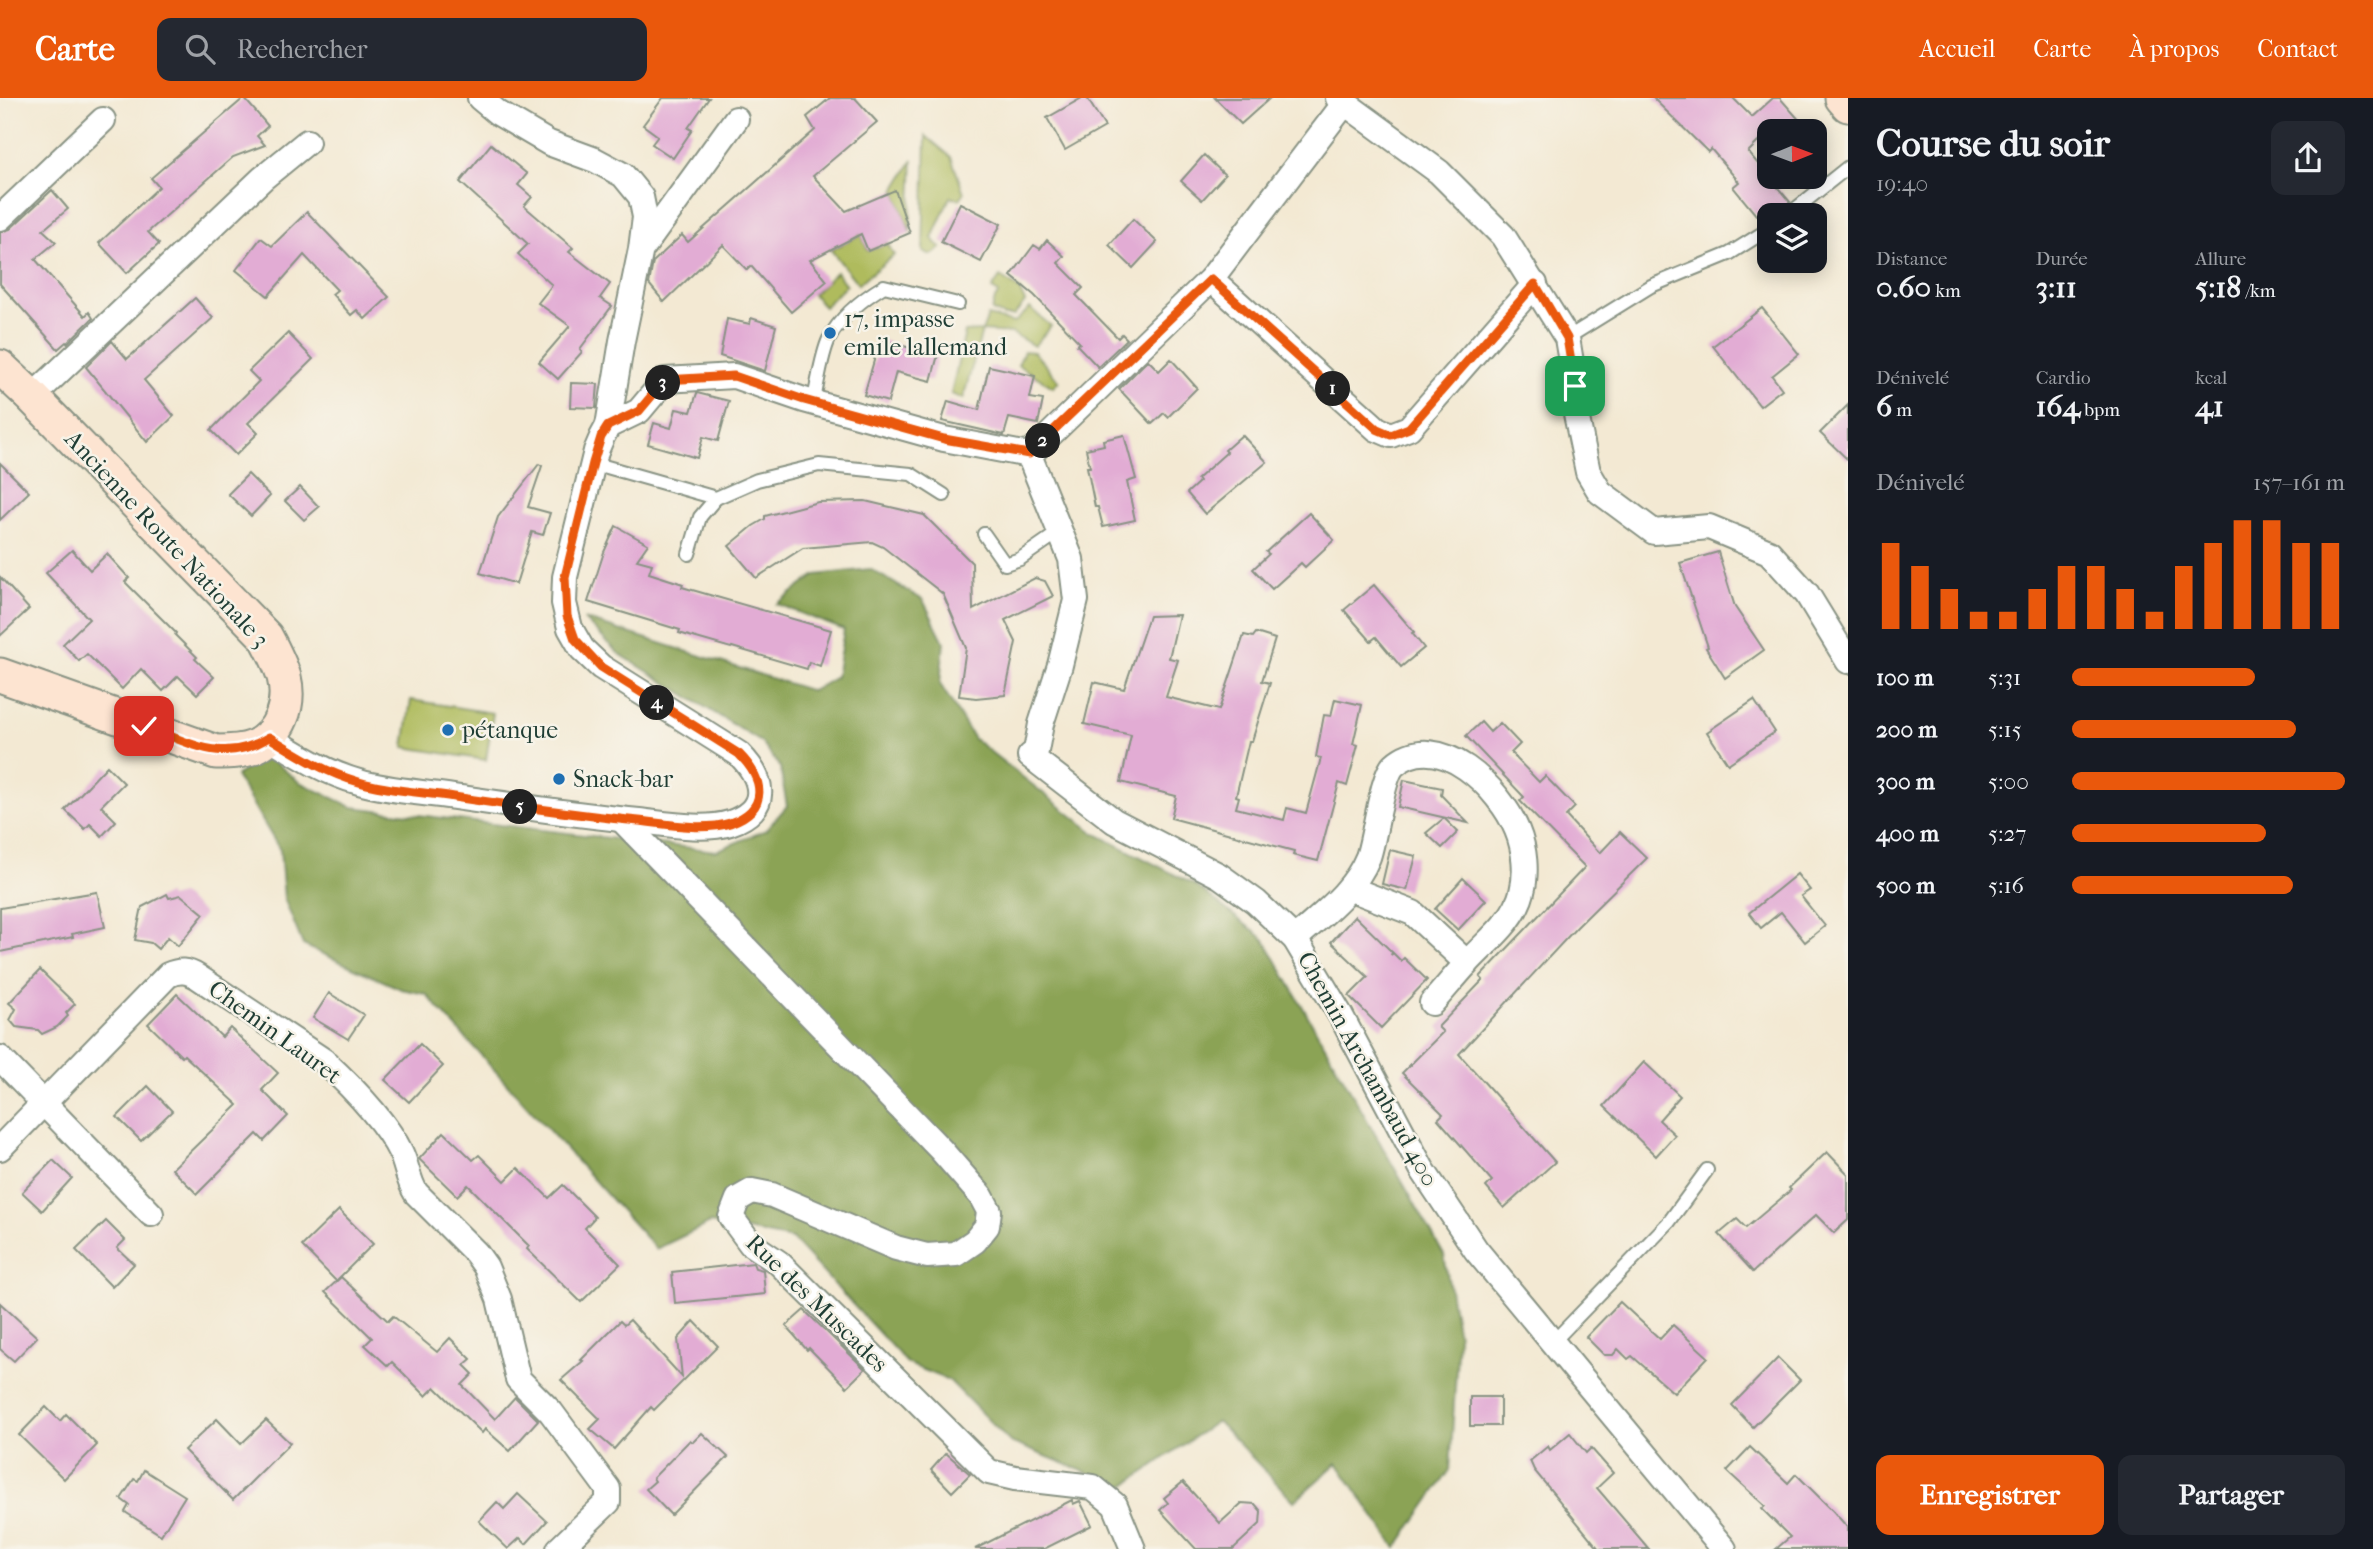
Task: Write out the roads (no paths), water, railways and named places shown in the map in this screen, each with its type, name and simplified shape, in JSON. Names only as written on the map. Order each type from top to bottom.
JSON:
[{"type":"main road","points":[[1842,98],[1848,105]]},
{"type":"main road","name":"Ancienne Route Nationale 3","points":[[0,368],[32,397],[266,637],[285,680],[286,702],[279,723],[269,737]]},
{"type":"main road","points":[[0,675],[216,752],[252,748],[269,737]]},
{"type":"street","points":[[269,737],[314,766],[359,783],[622,820],[679,826],[729,823],[750,813],[759,795],[759,781],[739,754],[601,667],[575,639],[564,603],[565,577],[593,463],[601,437],[608,426],[645,217],[641,197],[623,175],[595,160],[549,143],[498,113],[480,98]]},
{"type":"street","points":[[608,426],[639,411],[665,380],[734,376],[813,402],[944,439],[1029,454],[1211,279],[1341,101],[1439,172],[1503,236],[1535,284],[1567,338],[1575,386],[1576,414],[1588,472],[1600,492],[1654,532],[1709,527],[1769,552],[1807,594],[1848,662]]},
{"type":"street","points":[[641,249],[736,119]]},
{"type":"street","points":[[0,218],[103,120]]},
{"type":"street","points":[[32,397],[263,178],[307,142]]},
{"type":"street","points":[[1211,279],[1377,429],[1391,435],[1409,428],[1535,284]]},
{"type":"street","name":"Chemin Archambaud 400","points":[[1029,454],[1071,559],[1076,600],[1036,751],[1030,756],[1114,821],[1220,876],[1256,901],[1295,939],[1341,1016],[1422,1169],[1476,1250],[1724,1549]]},
{"type":"street","points":[[1295,939],[1351,889],[1368,857],[1394,766],[1411,755],[1443,755],[1469,769],[1495,796],[1517,830],[1524,866],[1521,896],[1507,921],[1432,1003]]},
{"type":"street","name":"Rue des Muscades","points":[[622,820],[941,1150],[981,1196],[989,1211],[987,1226],[975,1241],[956,1254],[926,1256],[895,1248],[772,1195],[752,1191],[738,1199],[731,1217],[751,1244],[779,1263],[989,1472],[1015,1478],[1093,1487],[1115,1505],[1133,1549]]},
{"type":"street","points":[[1351,889],[1413,913],[1467,963]]},
{"type":"street","name":"Chemin Lauret","points":[[0,1148],[168,975],[175,972],[190,972],[198,976],[324,1061],[342,1078],[388,1133],[402,1156],[416,1193],[481,1260],[499,1299],[518,1379],[551,1412],[608,1489],[608,1502],[559,1549]]},
{"type":"street","points":[[0,1058],[151,1214]]},
{"type":"lane","points":[[1803,203],[1848,167]]},
{"type":"lane","points":[[1567,338],[1651,286],[1729,254],[1757,236]]},
{"type":"lane","points":[[813,402],[829,339],[847,315],[870,295],[884,286],[958,304]]},
{"type":"lane","points":[[593,463],[716,498]]},
{"type":"lane","points":[[689,554],[700,517],[716,498],[757,480],[819,465],[911,474],[944,495]]},
{"type":"lane","points":[[984,534],[1005,564],[1020,559],[1059,532]]},
{"type":"lane","points":[[1553,1342],[1669,1222],[1707,1170]]},
{"type":"place","name":"17, impasse emile lallemand","points":[[830,333]]},
{"type":"place","name":"pétanque","points":[[448,730]]},
{"type":"place","name":"Snack-bar","points":[[559,779]]}]
